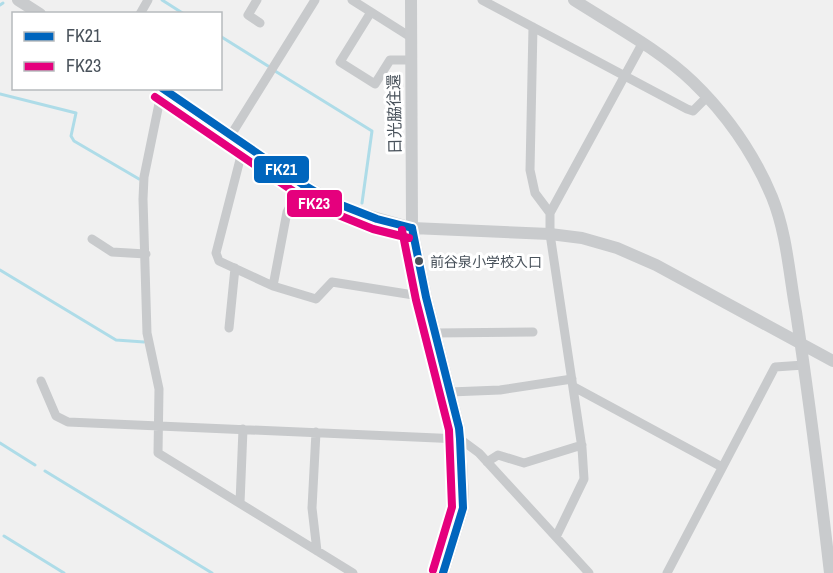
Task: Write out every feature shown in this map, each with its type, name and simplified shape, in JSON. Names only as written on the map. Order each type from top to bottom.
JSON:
[{"type":"street","points":[[18,0],[37,12]]},
{"type":"street","points":[[257,0],[248,15],[261,23]]},
{"type":"street","points":[[231,135],[315,0]]},
{"type":"street","points":[[352,0],[409,36]]},
{"type":"street","name":"日光脇往還","points":[[411,0],[409,36],[412,228],[460,439],[463,508],[442,573]]},
{"type":"street","points":[[482,0],[687,110],[693,111],[707,98]]},
{"type":"street","points":[[574,0],[681,72],[722,114],[746,148],[772,198],[782,225],[804,365],[830,573]]},
{"type":"street","points":[[371,12],[340,62],[375,84],[390,60],[410,60]]},
{"type":"street","points":[[533,27],[530,170],[535,193],[550,213]]},
{"type":"street","points":[[556,537],[584,479],[582,445],[550,234],[550,213],[642,44]]},
{"type":"street","points":[[161,90],[144,177],[143,199],[147,333],[159,389],[158,453],[353,573]]},
{"type":"street","points":[[163,90],[302,184],[355,212],[412,228],[550,234],[600,243],[656,265],[833,361]]},
{"type":"street","points":[[244,144],[216,253],[219,261],[273,286],[316,299],[332,282],[426,297]]},
{"type":"street","points":[[273,286],[287,212],[302,184]]},
{"type":"street","points":[[92,239],[112,252],[146,254]]},
{"type":"street","points":[[229,328],[235,268]]},
{"type":"street","points":[[435,333],[533,332]]},
{"type":"street","points":[[667,573],[775,368],[804,365]]},
{"type":"street","points":[[41,381],[56,416],[68,422],[460,439],[479,453],[589,573]]},
{"type":"street","points":[[450,392],[573,383],[722,467]]},
{"type":"street","points":[[240,503],[243,429]]},
{"type":"street","points":[[316,432],[312,508],[317,551]]},
{"type":"street","points":[[487,462],[498,455],[524,463],[582,445]]},
{"type":"waterway","points":[[162,0],[181,12]]},
{"type":"waterway","points":[[222,37],[268,66]]},
{"type":"waterway","points":[[275,71],[372,131],[362,203]]},
{"type":"waterway","points":[[0,94],[76,113],[71,136],[74,141],[139,179]]},
{"type":"waterway","points":[[0,270],[116,340],[144,342]]},
{"type":"waterway","points":[[0,443],[35,465]]},
{"type":"waterway","points":[[45,471],[212,573]]},
{"type":"waterway","points":[[4,536],[64,573]]},
{"type":"transit line","name":"FK21","points":[[165,90],[302,184],[331,201],[377,219],[412,228]]},
{"type":"transit line","name":"FK23","points":[[155,97],[296,193],[326,210],[373,229],[409,238]]},
{"type":"transit line","name":"FK21","points":[[412,228],[460,439],[463,508],[443,573]]},
{"type":"transit line","name":"FK23","points":[[402,230],[416,300],[449,430],[452,507],[433,570]]},
{"type":"place","name":"前谷泉小学校入口","points":[[419,261]]}]
